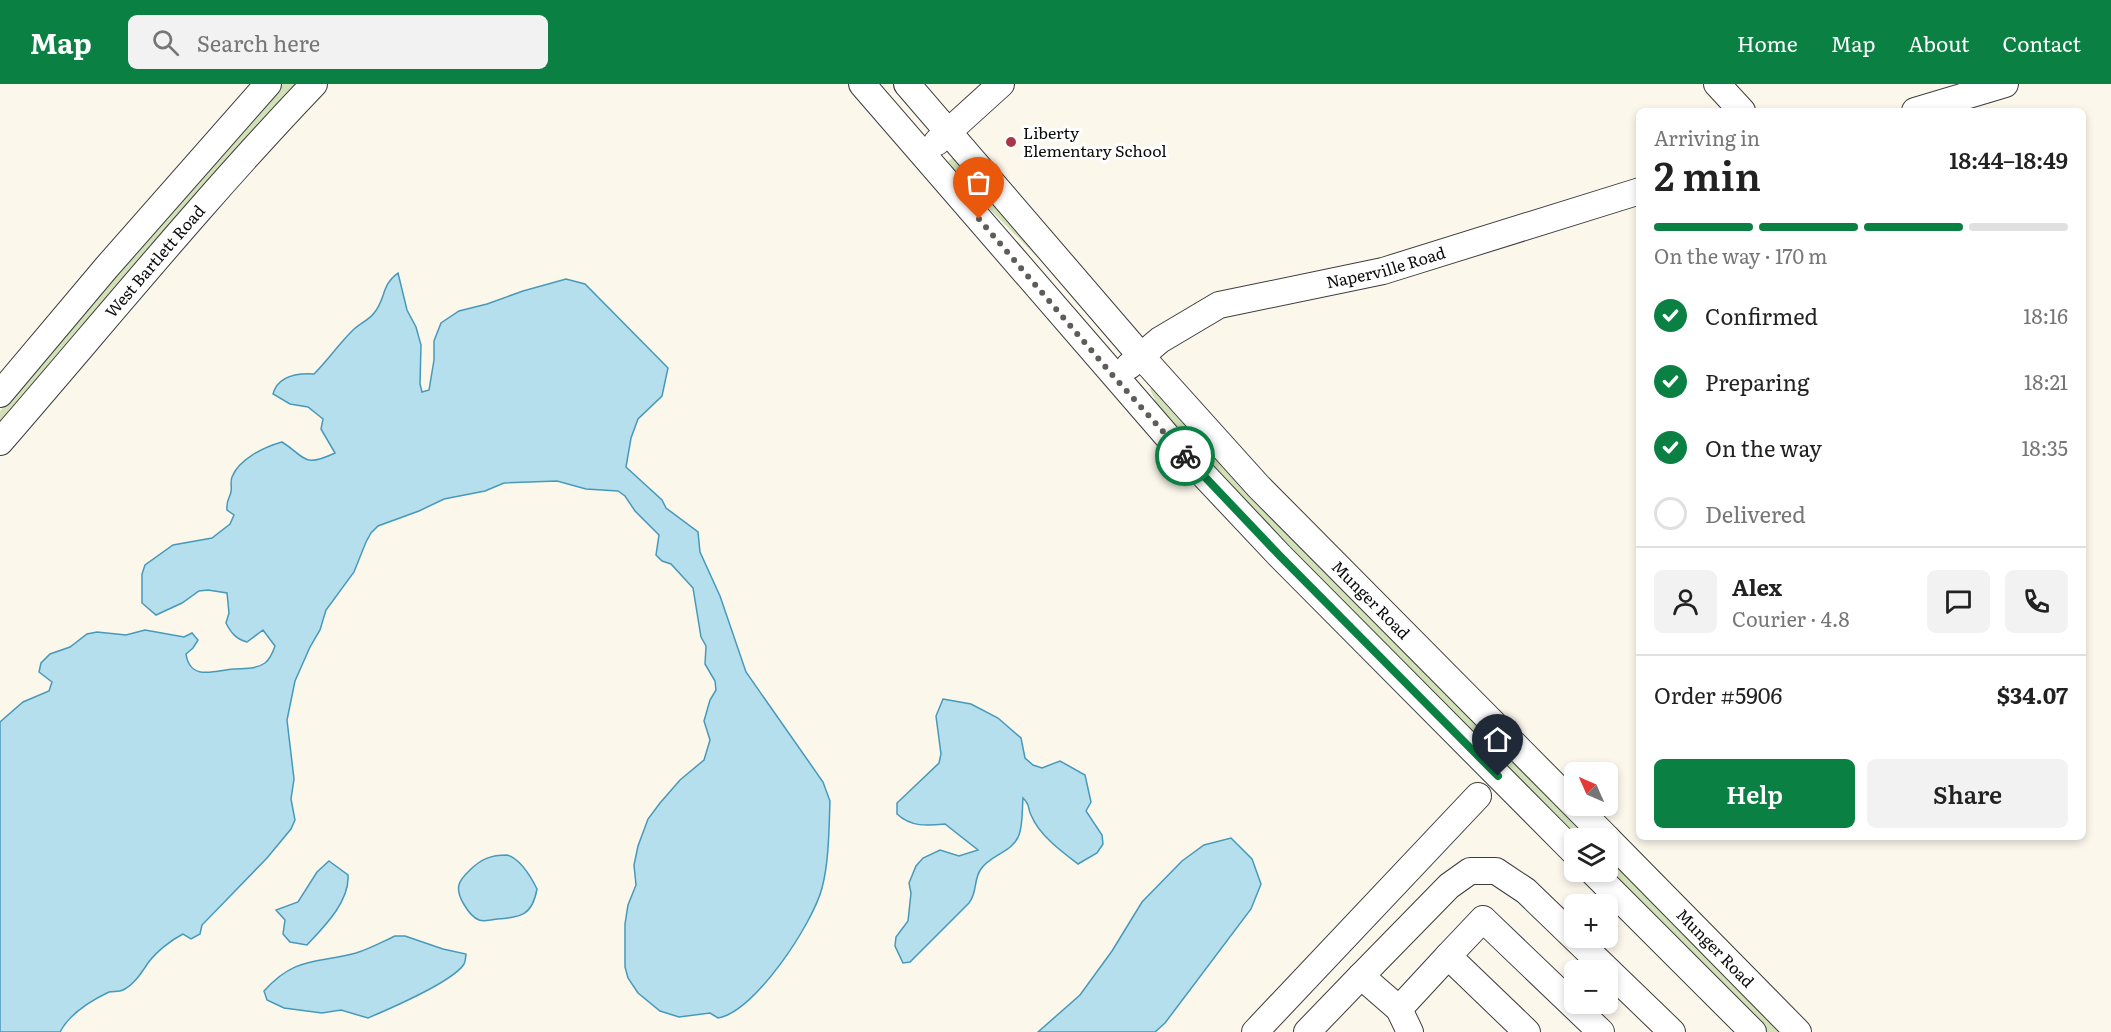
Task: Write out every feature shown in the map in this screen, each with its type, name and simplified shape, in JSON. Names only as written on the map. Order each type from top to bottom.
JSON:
[{"type":"street","name":"West Bartlett Road","points":[[0,394],[113,259],[268,84]]},
{"type":"street","name":"West Bartlett Road","points":[[0,442],[196,212],[254,146],[314,84]]},
{"type":"street","points":[[862,84],[1115,378]]},
{"type":"street","points":[[907,84],[1141,356]]},
{"type":"street","points":[[923,154],[1001,84]]},
{"type":"street","points":[[1717,84],[1739,108]]},
{"type":"street","points":[[1935,108],[2005,84]]},
{"type":"street","name":"Naperville Road","points":[[1115,378],[1160,340],[1218,305],[1383,271],[1636,192]]},
{"type":"street","name":"Munger Road","points":[[1141,356],[1266,493],[1597,828]]},
{"type":"street","name":"Munger Road","points":[[1115,378],[1280,556],[1564,842]]},
{"type":"street","points":[[1255,1032],[1479,796]]},
{"type":"street","name":"Munger Road","points":[[1618,849],[1798,1032]]},
{"type":"street","points":[[1307,1032],[1449,886],[1470,871],[1496,871],[1526,891],[1672,1032]]},
{"type":"street","name":"Munger Road","points":[[1603,882],[1753,1032]]},
{"type":"street","points":[[1399,1009],[1483,919],[1601,1032]]},
{"type":"street","points":[[1448,956],[1527,1032]]},
{"type":"street","points":[[1360,976],[1399,1009],[1410,1032]]},
{"type":"green space","points":[[283,84],[299,84],[0,426],[0,411],[209,166]]},
{"type":"green space","points":[[955,157],[1049,266],[1047,267],[956,175],[948,161]]},
{"type":"green space","points":[[1153,386],[1564,809],[1564,816],[1571,816],[1582,828],[1566,828],[1329,590],[1160,411],[1150,389]]},
{"type":"green space","points":[[1618,865],[1783,1032],[1767,1032],[1618,881]]},
{"type":"water","points":[[398,273],[407,310],[416,327],[421,345],[420,384],[422,392],[429,390],[434,360],[434,341],[441,323],[459,311],[566,279],[585,284],[668,368],[662,396],[638,419],[631,438],[626,467],[662,500],[666,508],[698,532],[700,552],[720,596],[746,672],[823,782],[830,801],[827,856],[822,888],[807,922],[795,943],[765,983],[749,1000],[733,1012],[718,1018],[710,1013],[679,1017],[660,1011],[638,993],[628,978],[625,967],[625,924],[628,905],[636,885],[634,865],[638,846],[648,819],[680,780],[704,760],[710,740],[704,721],[710,700],[716,690],[715,681],[705,664],[706,646],[701,637],[693,588],[671,564],[662,561],[656,555],[659,535],[618,491],[586,489],[557,481],[504,483],[485,491],[444,499],[378,526],[371,533],[354,572],[326,610],[320,630],[295,681],[287,720],[294,779],[291,799],[295,820],[291,829],[267,858],[202,925],[200,934],[191,939],[183,934],[164,947],[131,985],[121,991],[109,992],[88,1004],[69,1019],[60,1032],[0,1032],[0,722],[23,702],[49,691],[52,682],[39,672],[41,663],[50,654],[70,647],[87,634],[97,632],[126,635],[145,630],[184,637],[192,633],[198,640],[186,654],[188,662],[192,668],[204,672],[253,668],[267,661],[275,646],[263,630],[247,642],[237,637],[228,627],[226,623],[229,613],[227,593],[199,591],[182,603],[156,615],[142,603],[142,574],[145,565],[173,545],[212,538],[230,524],[234,515],[227,510],[231,481],[235,471],[246,459],[282,442],[306,459],[317,460],[335,453],[321,429],[323,419],[308,407],[290,404],[273,394],[284,379],[301,374],[314,374],[352,331],[374,313],[389,282]]},
{"type":"water","points":[[943,699],[971,704],[998,718],[1021,738],[1025,758],[1033,765],[1042,768],[1060,761],[1085,775],[1091,802],[1086,811],[1102,835],[1103,844],[1097,853],[1078,864],[1039,829],[1023,798],[1021,826],[1016,841],[981,869],[969,903],[910,962],[903,963],[895,946],[896,937],[908,921],[911,893],[909,883],[916,866],[923,858],[940,850],[959,856],[978,850],[945,824],[914,823],[897,814],[897,803],[939,763],[941,754],[936,716]]},
{"type":"water","points":[[1231,838],[1252,859],[1261,884],[1251,909],[1165,1023],[1155,1032],[1038,1032],[1080,995],[1112,951],[1142,902],[1182,861],[1204,845]]},
{"type":"water","points":[[507,855],[521,864],[537,889],[532,905],[519,916],[488,921],[479,920],[464,905],[459,894],[460,883],[467,873],[482,860]]},
{"type":"water","points":[[329,861],[348,875],[345,894],[335,913],[307,945],[290,942],[283,934],[285,920],[276,910],[298,902],[317,872]]},
{"type":"water","points":[[395,936],[405,936],[466,954],[464,963],[458,971],[434,987],[368,1018],[341,1010],[322,1013],[284,1008],[267,1000],[264,991],[275,980],[296,966],[356,953]]},
{"type":"way so far","points":[[979,219],[1185,456]]},
{"type":"place","name":"Liberty Elementary School","points":[[1011,142]]},
{"type":"route","points":[[1185,456],[1280,556],[1498,776]]}]
